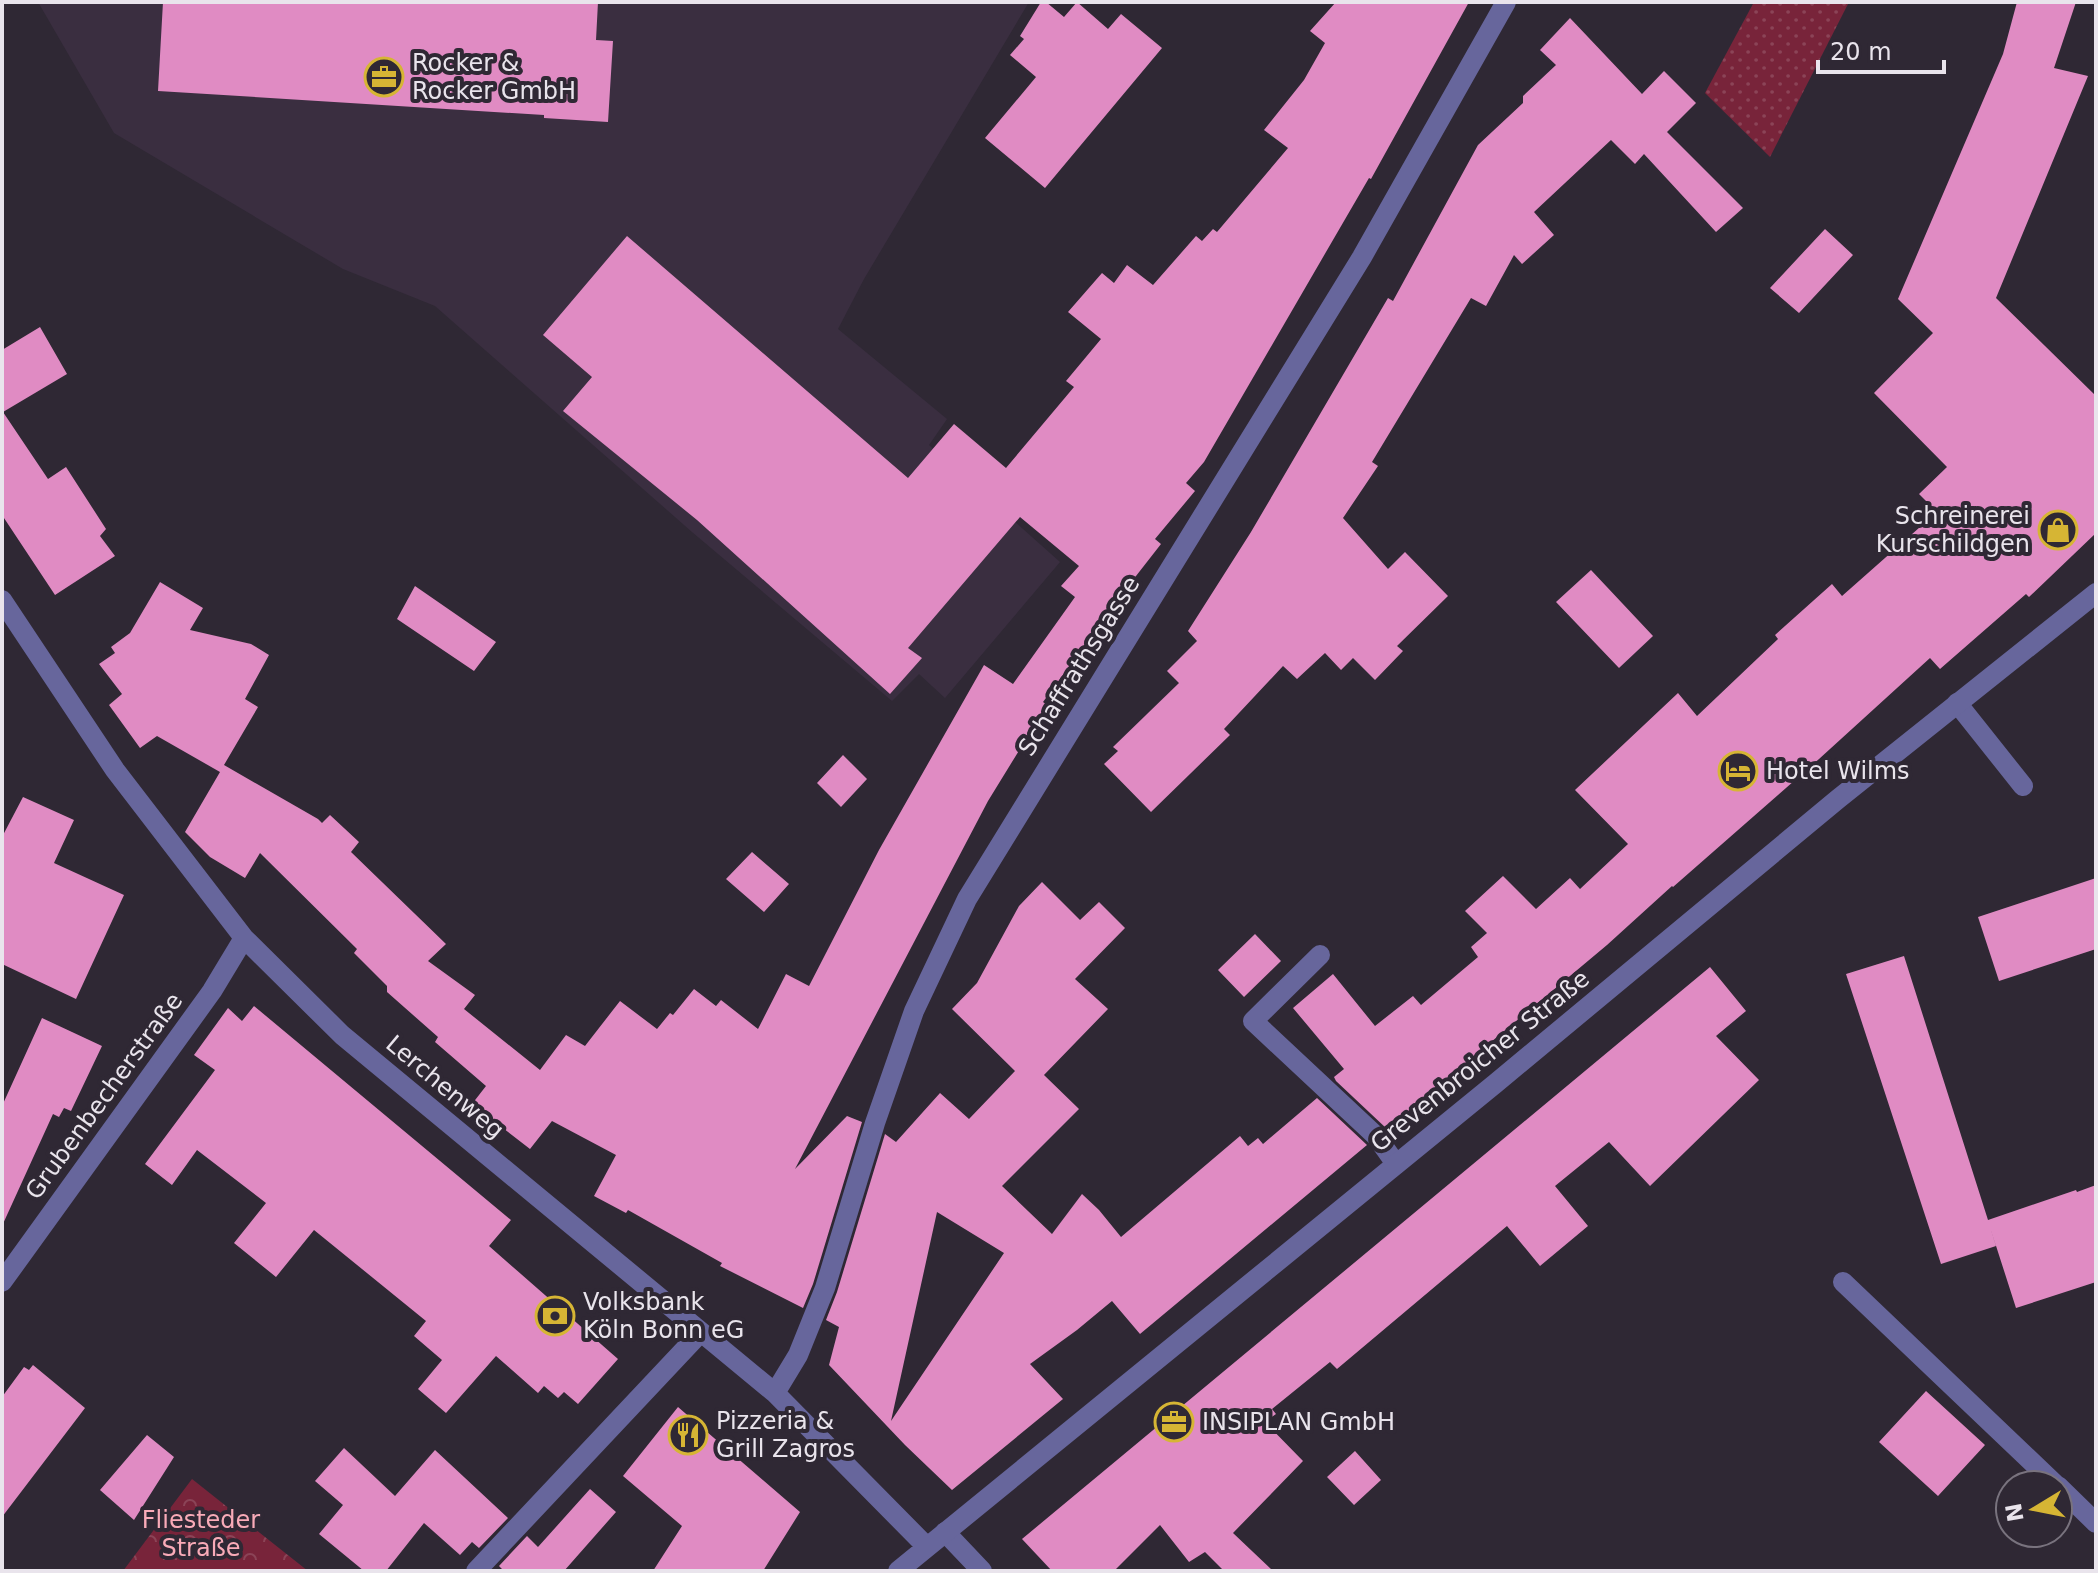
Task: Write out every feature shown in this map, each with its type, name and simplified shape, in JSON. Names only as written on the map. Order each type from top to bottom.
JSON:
[{"type":"street","name":"Schaffrathsgasse","points":[[775,1393],[798,1355],[825,1288],[875,1123],[914,1011],[967,899],[1362,257],[1506,2]]},
{"type":"street","name":"Grevenbroicher Straße","points":[[898,1571],[1957,703],[2096,593]]},
{"type":"street","name":"Lerchenweg","points":[[2,600],[115,770],[244,938],[342,1035],[775,1393],[927,1547]]},
{"type":"street","points":[[1957,703],[2023,786]]},
{"type":"street","name":"Grubenbecherstraße","points":[[2,1282],[212,991],[244,938]]},
{"type":"street","points":[[1320,955],[1253,1021],[1376,1136],[1396,1164]]},
{"type":"street","points":[[1843,1282],[2039,1469]]},
{"type":"street","points":[[476,1571],[701,1332]]},
{"type":"street","points":[[2074,1502],[2096,1523]]},
{"type":"street","points":[[945,1532],[982,1571]]},
{"type":"shaded area","points":[[38,2],[1029,2],[864,279],[838,329],[947,419],[929,445],[1060,562],[945,698],[919,674],[892,701],[692,532],[435,306],[343,269],[114,133]]},
{"type":"green space","points":[[1754,2],[1849,2],[1770,157],[1705,93]]},
{"type":"green space","name":"Fliesteder Straße","points":[[192,1479],[308,1571],[123,1571]]},
{"type":"building","points":[[163,2],[598,2],[596,40],[613,41],[608,122],[544,118],[544,115],[158,91]]},
{"type":"building","points":[[1041,2],[1046,2],[1064,17],[1077,2],[1108,29],[1121,14],[1162,48],[1045,188],[985,138],[1036,77],[1010,55],[1024,39],[1020,36]]},
{"type":"building","points":[[1336,2],[1469,2],[1371,179],[1204,462],[1186,483],[1195,491],[1155,539],[1161,544],[1043,702],[1047,705],[988,801],[795,1169],[847,1116],[862,1122],[803,1308],[720,1266],[722,1263],[628,1210],[626,1213],[594,1196],[616,1155],[552,1121],[530,1149],[472,1104],[486,1086],[435,1042],[438,1037],[387,992],[387,986],[354,953],[357,949],[260,853],[245,878],[210,857],[185,832],[220,772],[157,736],[140,748],[109,705],[122,694],[99,664],[115,653],[111,647],[130,633],[160,582],[203,608],[190,630],[251,644],[269,655],[245,699],[258,707],[224,765],[322,823],[330,815],[359,842],[351,852],[446,944],[428,961],[475,995],[464,1009],[540,1070],[566,1035],[585,1046],[620,1001],[657,1029],[694,989],[716,1006],[721,1000],[758,1029],[786,974],[809,986],[879,850],[984,665],[1013,684],[1075,597],[1061,586],[1079,566],[1020,517],[908,648],[922,658],[890,694],[697,520],[563,411],[592,377],[543,335],[627,236],[908,478],[954,424],[1006,468],[1074,387],[1066,381],[1101,339],[1068,312],[1102,273],[1114,283],[1127,265],[1153,285],[1196,236],[1202,241],[1213,229],[1217,232],[1288,148],[1264,130],[1304,80],[1325,43],[1310,31]]},
{"type":"building","points":[[2017,2],[2076,2],[2054,68],[2088,76],[1996,298],[2096,396],[2096,533],[2029,597],[2026,594],[1940,669],[1930,658],[1607,945],[1387,1129],[1336,1081],[1334,1077],[1344,1069],[1293,1008],[1333,974],[1375,1026],[1413,996],[1421,1005],[1478,957],[1471,947],[1487,933],[1465,911],[1503,876],[1536,909],[1570,878],[1580,889],[1628,844],[1575,790],[1678,693],[1697,716],[1778,639],[1775,635],[1832,584],[1842,596],[1937,512],[1919,494],[1947,467],[1874,393],[1933,333],[1898,299],[2003,54]]},
{"type":"building","points":[[1570,18],[1642,94],[1664,71],[1696,103],[1667,132],[1743,208],[1716,232],[1644,154],[1635,164],[1611,140],[1534,212],[1554,235],[1522,264],[1514,255],[1486,306],[1471,298],[1372,462],[1378,466],[1343,518],[1388,569],[1405,552],[1448,596],[1397,646],[1403,651],[1375,680],[1353,658],[1341,670],[1325,653],[1297,679],[1283,666],[1224,729],[1230,735],[1151,812],[1104,764],[1118,751],[1113,747],[1179,683],[1167,671],[1197,641],[1188,631],[1251,532],[1388,298],[1393,301],[1478,145],[1523,103],[1523,96],[1556,65],[1540,50]]},
{"type":"building","points":[[1825,229],[1853,255],[1799,313],[1770,288]]},
{"type":"building","points":[[40,327],[67,374],[3,412],[48,479],[66,467],[106,529],[100,536],[115,556],[55,595],[2,515],[2,350]]},
{"type":"building","points":[[1591,570],[1653,636],[1619,668],[1556,602]]},
{"type":"building","points":[[415,586],[496,642],[474,671],[397,619]]},
{"type":"building","points":[[843,755],[867,779],[841,807],[817,783]]},
{"type":"building","points":[[23,797],[74,820],[54,863],[124,895],[76,999],[2,964],[2,837]]},
{"type":"building","points":[[752,852],[789,884],[764,912],[726,879]]},
{"type":"building","points":[[2096,878],[2096,949],[1999,981],[1978,917]]},
{"type":"building","points":[[1042,882],[1080,920],[1099,902],[1125,928],[1075,979],[1108,1009],[1044,1075],[1079,1109],[1002,1186],[1052,1234],[1082,1194],[1121,1237],[1240,1136],[1248,1146],[1258,1138],[1263,1144],[1317,1098],[1367,1145],[1140,1334],[1112,1301],[1030,1364],[1063,1399],[952,1490],[829,1365],[839,1327],[826,1320],[885,1134],[896,1142],[940,1093],[969,1119],[1015,1071],[952,1009],[977,983],[1019,906]],"holes":[[[937,1212],[1004,1253],[891,1421]]]},
{"type":"building","points":[[1255,934],[1281,961],[1244,997],[1218,970]]},
{"type":"building","points":[[1904,956],[1988,1220],[2096,1185],[2096,1282],[2016,1308],[1989,1224],[1996,1246],[1941,1264],[1846,974]]},
{"type":"building","points":[[1710,967],[1746,1011],[1716,1036],[1759,1080],[1650,1186],[1609,1142],[1555,1186],[1588,1226],[1540,1266],[1507,1226],[1337,1369],[1330,1362],[1272,1409],[1276,1414],[1265,1422],[1303,1461],[1233,1533],[1273,1571],[1224,1571],[1205,1552],[1189,1562],[1160,1525],[1114,1571],[1052,1571],[1022,1539]]},
{"type":"building","points":[[254,1006],[511,1220],[489,1246],[618,1359],[578,1404],[564,1392],[558,1398],[544,1386],[538,1393],[496,1356],[446,1413],[418,1389],[442,1360],[414,1336],[426,1321],[314,1230],[276,1277],[234,1243],[266,1203],[197,1150],[172,1185],[145,1164],[215,1070],[194,1055],[228,1008],[242,1021]]},
{"type":"building","points":[[42,1018],[102,1046],[71,1111],[64,1108],[59,1117],[53,1114],[2,1226],[2,1106]]},
{"type":"building","points":[[33,1365],[85,1408],[2,1517],[2,1397],[24,1367],[29,1370]]},
{"type":"building","points":[[1926,1391],[1985,1445],[1938,1496],[1879,1442]]},
{"type":"building","points":[[678,1407],[800,1512],[763,1571],[653,1571],[682,1526],[623,1476]]},
{"type":"building","points":[[147,1435],[174,1457],[134,1520],[100,1490]]},
{"type":"building","points":[[344,1448],[395,1496],[435,1450],[508,1518],[479,1548],[472,1542],[460,1555],[424,1523],[386,1571],[364,1571],[319,1534],[343,1505],[315,1481]]},
{"type":"building","points":[[1355,1451],[1381,1480],[1354,1505],[1327,1477]]},
{"type":"building","points":[[590,1489],[616,1512],[564,1571],[504,1571],[499,1566],[527,1536],[538,1547]]},
{"type":"place","name":"Rocker & Rocker GmbH","points":[[384,77]]},
{"type":"place","name":"Schreinerei Kurschildgen","points":[[2058,530]]},
{"type":"place","name":"Hotel Wilms","points":[[1738,771]]},
{"type":"place","name":"Volksbank Köln Bonn eG","points":[[555,1316]]},
{"type":"place","name":"INSIPLAN GmbH","points":[[1174,1422]]},
{"type":"place","name":"Pizzeria & Grill Zagros","points":[[688,1435]]}]
